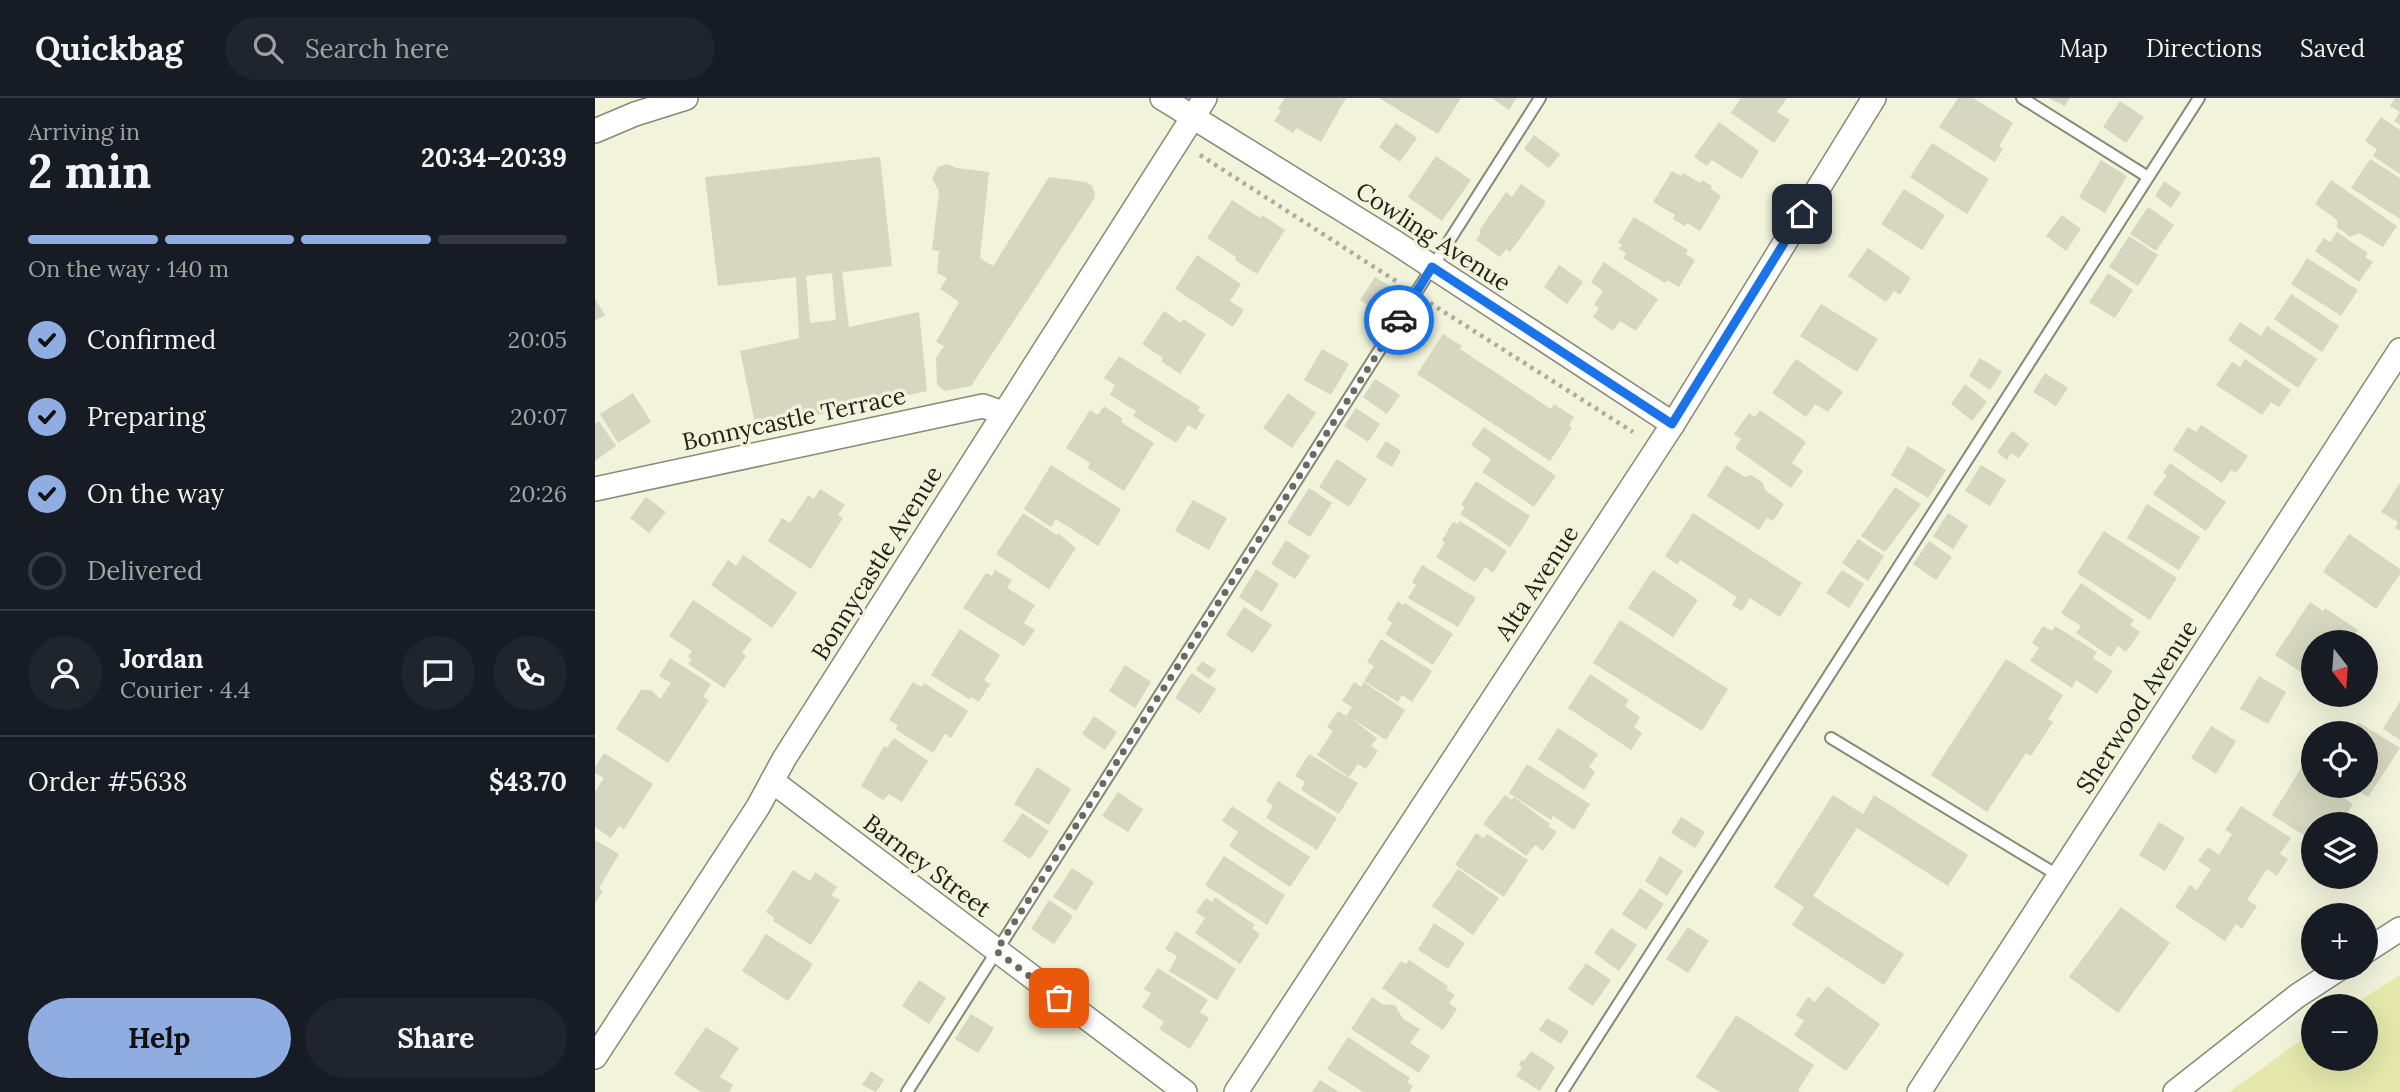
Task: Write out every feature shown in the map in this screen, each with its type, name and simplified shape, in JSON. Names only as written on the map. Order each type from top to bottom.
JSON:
[{"type":"street","name":"Cowling Avenue","points":[[1162,98],[1199,107],[1432,267],[1672,424]]},
{"type":"street","name":"Alta Avenue","points":[[1236,1092],[1672,424],[1874,98]]},
{"type":"street","points":[[595,131],[673,100]]},
{"type":"street","name":"Bonnycastle Avenue","points":[[595,1057],[758,807],[1003,413],[1199,107]]},
{"type":"street","name":"Sherwood Avenue","points":[[1919,1092],[2400,350]]},
{"type":"street","name":"Bonnycastle Terrace","points":[[595,488],[983,406],[1003,413]]},
{"type":"street","name":"Barney Street","points":[[772,781],[1185,1092]]},
{"type":"street","points":[[2378,943],[2400,929]]},
{"type":"street","points":[[2175,1092],[2297,996],[2322,980]]},
{"type":"lane","points":[[907,1092],[1540,98]]},
{"type":"lane","points":[[2022,98],[2148,177]]},
{"type":"lane","points":[[1562,1092],[2199,98]]},
{"type":"lane","points":[[1831,738],[2059,876]]},
{"type":"green space","points":[[2400,975],[2400,1092],[2229,1092],[2301,1041],[2301,1071],[2378,1071],[2378,994],[2370,994]]},
{"type":"building","points":[[1285,98],[1346,98],[1321,142],[1296,128],[1293,133],[1274,121]]},
{"type":"building","points":[[1379,98],[1461,98],[1438,134]]},
{"type":"building","points":[[1492,98],[1516,98],[1509,110]]},
{"type":"building","points":[[1741,98],[1787,98],[1777,112],[1790,120],[1774,143],[1731,113]]},
{"type":"building","points":[[1958,98],[1973,98],[2013,123],[1999,146],[2003,149],[1995,162],[1939,127]]},
{"type":"building","points":[[2048,98],[2070,98],[2065,106]]},
{"type":"building","points":[[2395,98],[2400,98],[2400,112],[2390,106]]},
{"type":"building","points":[[2120,101],[2144,117],[2126,143],[2103,127]]},
{"type":"building","points":[[2400,112],[2400,125],[2394,121]]},
{"type":"building","points":[[2381,117],[2400,130],[2400,174],[2373,156],[2377,149],[2365,141]]},
{"type":"building","points":[[1719,122],[1759,151],[1742,179],[1712,160],[1707,166],[1694,157]]},
{"type":"building","points":[[1396,123],[1417,138],[1400,162],[1379,147]]},
{"type":"building","points":[[1534,135],[1560,154],[1549,168],[1524,149]]},
{"type":"building","points":[[1932,143],[1989,179],[1967,214],[1910,177]]},
{"type":"building","points":[[1436,156],[1471,180],[1442,221],[1408,197]]},
{"type":"building","points":[[880,157],[892,266],[842,272],[849,327],[919,312],[927,391],[756,428],[740,351],[799,338],[796,277],[718,286],[705,177]],"holes":[[[832,273],[836,320],[810,323],[806,276]]]},
{"type":"building","points":[[2370,159],[2400,178],[2400,219],[2351,188]]},
{"type":"building","points":[[2101,160],[2127,176],[2105,213],[2079,197]]},
{"type":"building","points":[[947,164],[956,168],[989,172],[980,258],[993,266],[1049,177],[1086,182],[1092,186],[1095,194],[971,386],[945,391],[937,385],[936,358],[944,346],[936,342],[959,302],[940,289],[947,278],[937,273],[939,251],[932,250],[939,191],[932,179],[938,167]]},
{"type":"building","points":[[1672,171],[1681,176],[1683,173],[1700,183],[1702,180],[1721,196],[1700,231],[1673,219],[1675,215],[1653,202]]},
{"type":"building","points":[[2331,180],[2397,226],[2383,247],[2359,233],[2350,237],[2337,227],[2337,220],[2315,204]]},
{"type":"building","points":[[2164,181],[2181,193],[2171,208],[2155,196]]},
{"type":"building","points":[[1521,184],[1545,201],[1545,204],[1510,252],[1506,249],[1500,257],[1476,240],[1481,233],[1479,231],[1506,192],[1512,197]]},
{"type":"building","points":[[1904,189],[1945,215],[1922,250],[1881,224]]},
{"type":"building","points":[[1232,200],[1285,230],[1257,274],[1207,238]]},
{"type":"building","points":[[2148,207],[2174,225],[2156,251],[2130,234]]},
{"type":"building","points":[[2062,215],[2081,229],[2066,251],[2046,236]]},
{"type":"building","points":[[1634,217],[1688,250],[1686,254],[1695,260],[1679,287],[1667,280],[1665,283],[1623,258],[1626,253],[1619,249],[1622,244],[1618,243]]},
{"type":"building","points":[[2337,232],[2368,253],[2365,257],[2373,262],[2359,282],[2315,251],[2324,238],[2330,242]]},
{"type":"building","points":[[2129,236],[2158,255],[2138,286],[2109,267]]},
{"type":"building","points":[[1868,248],[1911,278],[1900,295],[1894,291],[1886,302],[1848,276]]},
{"type":"building","points":[[1197,255],[1241,284],[1230,301],[1244,310],[1233,327],[1175,289]]},
{"type":"building","points":[[2307,258],[2358,290],[2341,316],[2291,284]]},
{"type":"building","points":[[1604,262],[1658,299],[1636,331],[1620,321],[1613,331],[1593,317],[1599,308],[1594,304],[1603,291],[1591,282]]},
{"type":"building","points":[[1559,265],[1583,282],[1567,304],[1544,287]]},
{"type":"building","points":[[2108,273],[2133,290],[2115,318],[2089,302]]},
{"type":"building","points":[[1375,277],[1398,291],[1383,315],[1360,300]]},
{"type":"building","points":[[2291,294],[2339,326],[2322,352],[2274,319]]},
{"type":"building","points":[[595,299],[605,315],[595,321]]},
{"type":"building","points":[[1821,304],[1878,339],[1857,372],[1800,336]]},
{"type":"building","points":[[1164,311],[1181,323],[1183,319],[1206,334],[1180,374],[1142,344]]},
{"type":"building","points":[[2240,322],[2261,336],[2267,326],[2317,359],[2298,388],[2228,340]]},
{"type":"building","points":[[1443,334],[1462,346],[1460,349],[1551,409],[1554,404],[1574,417],[1569,426],[1572,428],[1550,461],[1417,374]]},
{"type":"building","points":[[1322,349],[1349,364],[1331,395],[1304,380]]},
{"type":"building","points":[[1119,356],[1200,407],[1198,411],[1205,415],[1196,430],[1188,425],[1176,443],[1133,416],[1136,411],[1110,395],[1115,385],[1104,378]]},
{"type":"building","points":[[1980,358],[2002,372],[1990,390],[1969,376]]},
{"type":"building","points":[[1796,359],[1843,392],[1828,412],[1815,404],[1806,417],[1772,393]]},
{"type":"building","points":[[2245,359],[2291,390],[2279,407],[2271,402],[2262,415],[2216,385],[2232,362],[2240,367]]},
{"type":"building","points":[[2045,373],[2068,388],[2056,406],[2033,392]]},
{"type":"building","points":[[1375,379],[1400,395],[1387,414],[1363,397]]},
{"type":"building","points":[[1965,384],[1987,402],[1972,421],[1951,404]]},
{"type":"building","points":[[633,393],[651,422],[618,443],[600,414]]},
{"type":"building","points":[[1288,393],[1316,413],[1292,448],[1263,428]]},
{"type":"building","points":[[1104,406],[1123,419],[1121,422],[1154,443],[1124,491],[1088,468],[1090,463],[1066,448],[1090,410],[1098,415]]},
{"type":"building","points":[[1356,408],[1380,424],[1368,442],[1344,426]]},
{"type":"building","points":[[1760,410],[1806,442],[1792,463],[1803,471],[1791,488],[1735,448],[1741,439],[1734,434],[1749,413],[1755,417]]},
{"type":"building","points":[[599,421],[616,446],[595,461],[595,423]]},
{"type":"building","points":[[2201,425],[2248,456],[2236,473],[2231,470],[2222,483],[2173,450],[2188,427],[2196,432]]},
{"type":"building","points":[[1484,427],[1556,476],[1534,507],[1482,472],[1491,459],[1471,445]]},
{"type":"building","points":[[2012,431],[2029,444],[2019,458],[2011,453],[2007,460],[1997,452]]},
{"type":"building","points":[[1386,441],[1401,451],[1392,467],[1376,457]]},
{"type":"building","points":[[1908,446],[1946,470],[1928,498],[1891,475]]},
{"type":"building","points":[[1337,459],[1367,479],[1349,507],[1319,487]]},
{"type":"building","points":[[2170,463],[2226,502],[2206,531],[2153,494],[2167,475],[2163,473]]},
{"type":"building","points":[[1051,465],[1121,509],[1098,546],[1056,519],[1051,527],[1024,509]]},
{"type":"building","points":[[1726,465],[1745,477],[1751,475],[1763,483],[1765,490],[1784,504],[1773,521],[1767,518],[1759,530],[1707,496]]},
{"type":"building","points":[[1981,465],[2006,480],[1990,506],[1965,491]]},
{"type":"building","points":[[1476,481],[1530,516],[1510,547],[1460,514],[1465,507],[1461,505]]},
{"type":"building","points":[[2400,483],[2400,531],[2395,528],[2398,522],[2381,512]]},
{"type":"building","points":[[1895,487],[1921,504],[1885,552],[1861,536]]},
{"type":"building","points":[[1309,488],[1332,503],[1310,537],[1287,523]]},
{"type":"building","points":[[820,489],[845,505],[838,515],[843,518],[811,569],[768,541],[782,518],[790,523],[808,495],[814,499]]},
{"type":"building","points":[[646,497],[666,512],[649,533],[630,518]]},
{"type":"building","points":[[1193,500],[1227,518],[1209,550],[1175,531]]},
{"type":"building","points":[[2147,504],[2200,537],[2179,570],[2127,538]]},
{"type":"building","points":[[1023,513],[1057,535],[1058,533],[1076,548],[1049,589],[996,554]]},
{"type":"building","points":[[1693,513],[1802,583],[1780,617],[1750,598],[1742,611],[1732,605],[1737,597],[1680,560],[1678,565],[1665,556]]},
{"type":"building","points":[[1948,513],[1968,526],[1953,549],[1933,536]]},
{"type":"building","points":[[1460,521],[1507,551],[1493,573],[1485,567],[1475,582],[1436,557],[1453,522],[1458,524]]},
{"type":"building","points":[[2104,531],[2177,578],[2150,620],[2077,573]]},
{"type":"building","points":[[2349,534],[2400,569],[2400,574],[2376,609],[2323,572]]},
{"type":"building","points":[[1858,539],[1884,556],[1868,581],[1842,563]]},
{"type":"building","points":[[1286,540],[1310,556],[1295,579],[1271,564]]},
{"type":"building","points":[[1929,541],[1952,557],[1936,580],[1913,564]]},
{"type":"building","points":[[743,555],[797,593],[772,628],[711,585],[728,560],[736,566]]},
{"type":"building","points":[[1422,565],[1476,598],[1458,627],[1408,598],[1416,585],[1412,582]]},
{"type":"building","points":[[1256,569],[1279,584],[1262,612],[1239,597]]},
{"type":"building","points":[[995,570],[1012,580],[1007,588],[1035,605],[1024,623],[1035,630],[1024,646],[963,608],[986,573],[992,576]]},
{"type":"building","points":[[1653,570],[1698,600],[1673,637],[1628,608]]},
{"type":"building","points":[[1842,570],[1864,584],[1849,608],[1826,593]]},
{"type":"building","points":[[2081,583],[2134,620],[2130,625],[2140,632],[2126,652],[2118,646],[2111,657],[2076,633],[2081,626],[2061,613]]},
{"type":"building","points":[[693,600],[752,639],[742,653],[746,656],[724,688],[688,664],[692,659],[688,657],[692,651],[669,636]]},
{"type":"building","points":[[1398,601],[1453,634],[1433,665],[1385,634],[1392,623],[1387,619]]},
{"type":"building","points":[[2310,602],[2323,611],[2325,608],[2358,630],[2301,630],[2301,672],[2275,655]]},
{"type":"building","points":[[1244,607],[1272,625],[1253,653],[1226,635]]},
{"type":"building","points":[[1620,620],[1728,689],[1702,731],[1593,663]]},
{"type":"building","points":[[2043,626],[2052,631],[2055,626],[2097,652],[2093,658],[2113,671],[2097,694],[2076,680],[2072,688],[2030,661],[2039,648],[2032,643]]},
{"type":"building","points":[[960,629],[1000,655],[984,680],[990,684],[979,702],[971,697],[969,699],[931,675]]},
{"type":"building","points":[[1381,639],[1432,671],[1412,702],[1402,695],[1398,702],[1364,681],[1374,666],[1367,662]]},
{"type":"building","points":[[670,658],[711,684],[703,697],[709,700],[668,763],[616,729],[641,690],[651,690],[660,699],[671,683],[659,676]]},
{"type":"building","points":[[2006,659],[2063,695],[2048,719],[2053,722],[2031,756],[2026,753],[1987,812],[1931,775]]},
{"type":"building","points":[[1202,661],[1216,670],[1209,679],[1196,670]]},
{"type":"building","points":[[1125,665],[1151,682],[1135,708],[1109,691]]},
{"type":"building","points":[[1191,673],[1216,689],[1200,714],[1175,698]]},
{"type":"building","points":[[1590,674],[1629,700],[1625,706],[1640,717],[1634,727],[1642,733],[1631,750],[1568,708]]},
{"type":"building","points":[[2259,676],[2286,692],[2268,724],[2240,709]]},
{"type":"building","points":[[913,682],[922,687],[924,683],[968,711],[951,738],[945,734],[933,753],[895,729],[898,725],[889,720]]},
{"type":"building","points":[[1354,682],[1361,687],[1364,682],[1405,710],[1386,740],[1349,717],[1377,738],[1371,746],[1378,751],[1366,769],[1358,764],[1349,777],[1317,755],[1333,731],[1327,727],[1338,711],[1346,716],[1352,707],[1342,701]]},
{"type":"building","points":[[2400,701],[2400,740],[2383,729]]},
{"type":"building","points":[[1094,716],[1117,732],[1105,750],[1082,734]]},
{"type":"building","points":[[2211,726],[2236,741],[2216,774],[2191,758]]},
{"type":"building","points":[[1558,728],[1598,754],[1589,767],[1595,772],[1584,790],[1538,759]]},
{"type":"building","points":[[2378,734],[2400,748],[2378,782]]},
{"type":"building","points":[[894,738],[928,761],[902,802],[889,794],[883,800],[861,786],[884,746],[887,748]]},
{"type":"building","points":[[604,753],[653,784],[624,829],[619,826],[611,838],[595,827],[595,792],[604,778],[595,773],[595,767]]},
{"type":"building","points":[[1309,754],[1358,783],[1339,814],[1301,790],[1305,782],[1295,776]]},
{"type":"building","points":[[1527,764],[1590,804],[1574,830],[1553,816],[1551,820],[1509,793]]},
{"type":"building","points":[[1037,767],[1071,789],[1049,825],[1014,804]]},
{"type":"building","points":[[2301,768],[2301,798],[2344,798],[2353,804],[2348,812],[2301,812],[2301,833],[2272,815]]},
{"type":"building","points":[[1278,781],[1337,818],[1317,850],[1266,818],[1273,806],[1266,801]]},
{"type":"building","points":[[1118,792],[1143,809],[1128,832],[1102,816]]},
{"type":"building","points":[[1505,795],[1512,800],[1514,797],[1557,832],[1543,851],[1535,845],[1526,856],[1483,824]]},
{"type":"building","points":[[1833,795],[1863,814],[1874,795],[1968,855],[1948,886],[1857,828],[1813,896],[1904,954],[1884,985],[1792,925],[1804,907],[1774,887]]},
{"type":"building","points":[[1232,806],[1310,857],[1290,887],[1229,846],[1238,832],[1222,821]]},
{"type":"building","points":[[2241,806],[2291,838],[2280,854],[2288,859],[2277,876],[2267,869],[2247,900],[2257,906],[2242,929],[2236,924],[2225,941],[2175,907],[2190,885],[2197,890],[2211,869],[2198,861],[2208,847],[2219,855],[2232,834],[2225,830]]},
{"type":"building","points":[[1022,813],[1049,831],[1030,859],[1003,841]]},
{"type":"building","points":[[1681,817],[1705,832],[1695,848],[1671,833]]},
{"type":"building","points":[[2159,822],[2185,838],[2165,871],[2139,855]]},
{"type":"building","points":[[1476,833],[1484,838],[1487,834],[1528,860],[1504,897],[1455,865]]},
{"type":"building","points":[[595,840],[619,854],[599,888],[603,891],[595,903]]},
{"type":"building","points":[[1224,856],[1285,895],[1267,925],[1205,885]]},
{"type":"building","points":[[1660,856],[1683,871],[1667,896],[1645,881]]},
{"type":"building","points":[[1072,868],[1094,882],[1076,911],[1053,897]]},
{"type":"building","points":[[1458,869],[1499,898],[1473,935],[1432,906]]},
{"type":"building","points":[[793,870],[810,881],[815,872],[837,887],[831,895],[840,900],[811,945],[773,921],[775,918],[766,912]]},
{"type":"building","points":[[1640,888],[1664,904],[1646,930],[1622,914]]},
{"type":"building","points":[[1215,897],[1255,925],[1252,928],[1260,934],[1240,964],[1195,933],[1205,918],[1196,912],[1206,898],[1212,902]]},
{"type":"building","points":[[1049,900],[1073,916],[1054,944],[1031,929]]},
{"type":"building","points":[[2121,907],[2170,943],[2118,1013],[2069,977]]},
{"type":"building","points":[[1434,923],[1465,943],[1448,969],[1418,950]]},
{"type":"building","points":[[1688,927],[1709,941],[1688,973],[1666,959]]},
{"type":"building","points":[[1611,928],[1637,945],[1619,971],[1594,953]]},
{"type":"building","points":[[1176,931],[1236,969],[1217,1000],[1169,971],[1177,956],[1165,949]]},
{"type":"building","points":[[766,934],[813,964],[788,1001],[742,971]]},
{"type":"building","points":[[1409,960],[1448,986],[1446,989],[1455,995],[1449,1003],[1457,1009],[1443,1030],[1382,988],[1401,961],[1406,964]]},
{"type":"building","points":[[1586,963],[1611,980],[1593,1006],[1568,989]]},
{"type":"building","points":[[1158,968],[1208,1000],[1200,1012],[1209,1018],[1190,1049],[1159,1029],[1164,1022],[1142,1007],[1151,993],[1144,989]]},
{"type":"building","points":[[919,980],[946,998],[929,1024],[902,1006]]},
{"type":"building","points":[[1827,986],[1880,1024],[1846,1071],[1794,1035],[1804,1021],[1796,1015],[1808,997],[1815,1002]]},
{"type":"building","points":[[1372,997],[1382,1004],[1395,1005],[1403,1019],[1420,1029],[1410,1043],[1430,1056],[1419,1073],[1351,1029]]},
{"type":"building","points":[[971,1014],[994,1028],[978,1053],[955,1039]]},
{"type":"building","points":[[1736,1015],[1814,1065],[1798,1090],[1801,1092],[1720,1092],[1696,1077]]},
{"type":"building","points":[[1547,1018],[1569,1031],[1561,1044],[1539,1030]]},
{"type":"building","points":[[706,1027],[739,1048],[720,1077],[733,1085],[729,1092],[701,1092],[674,1074]]},
{"type":"building","points":[[1348,1037],[1410,1078],[1407,1082],[1413,1086],[1409,1092],[1363,1092],[1327,1069]]},
{"type":"building","points":[[1531,1051],[1555,1067],[1540,1091],[1516,1076],[1522,1067],[1519,1065],[1522,1059],[1524,1061]]},
{"type":"building","points":[[871,1071],[884,1080],[876,1092],[862,1085]]},
{"type":"building","points":[[1320,1080],[1339,1092],[1312,1092]]},
{"type":"way so far","points":[[1059,998],[996,951],[1399,320]]},
{"type":"route","points":[[1399,320],[1432,267],[1672,424],[1802,214]]}]
